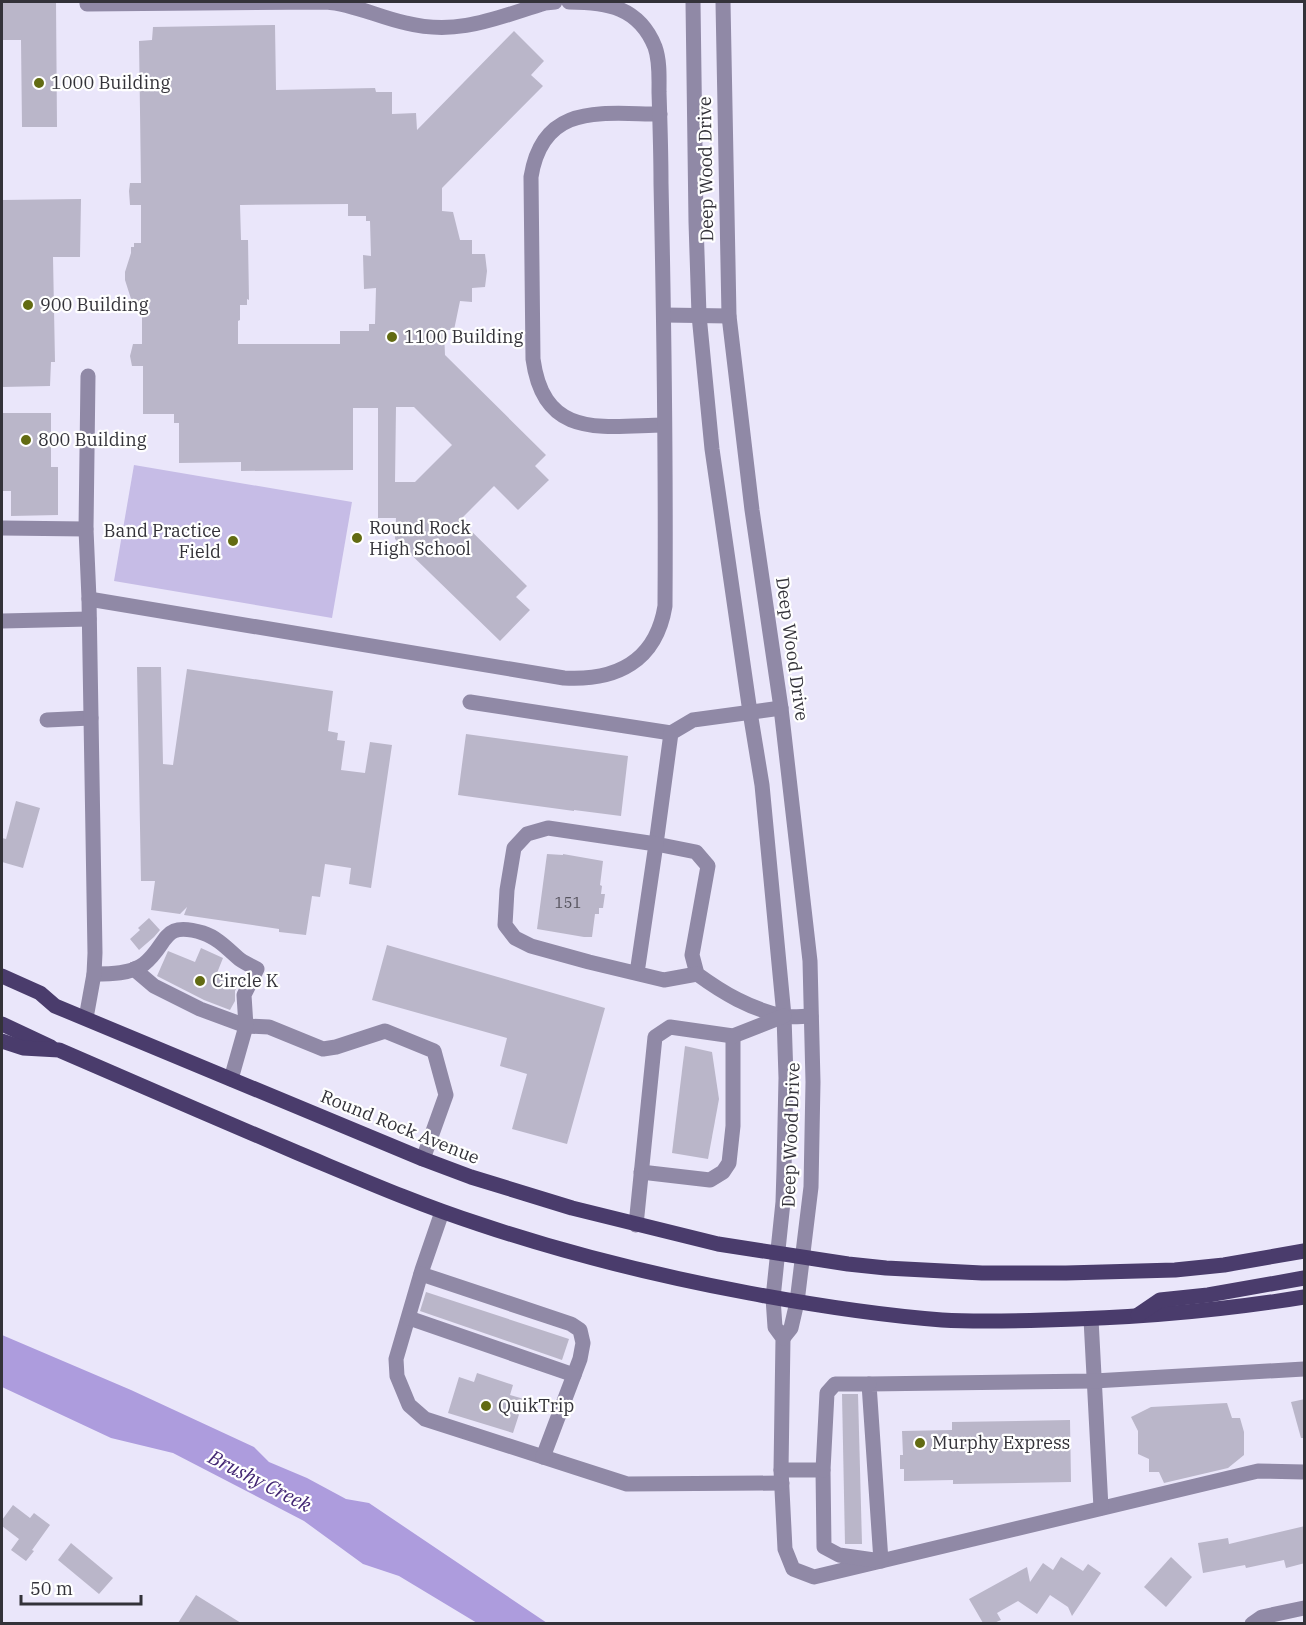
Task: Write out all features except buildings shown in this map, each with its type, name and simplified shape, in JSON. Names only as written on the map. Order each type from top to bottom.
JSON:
[{"type":"main road","name":"Round Rock Avenue","points":[[2,976],[40,993],[55,1006],[423,1159],[509,1190],[636,1225],[718,1244],[848,1264],[982,1273],[1175,1270],[1224,1265],[1305,1251]]},
{"type":"main road","points":[[2,986],[55,1006]]},
{"type":"main road","points":[[2,1024],[301,1154],[442,1212],[517,1236],[674,1279],[797,1302],[945,1320],[1091,1319],[1209,1310],[1305,1297]]},
{"type":"main road","points":[[2,1041],[23,1048],[59,1050]]},
{"type":"main road","points":[[1135,1316],[1160,1300],[1219,1293],[1305,1278]]},
{"type":"street","points":[[87,3],[326,2],[352,6],[423,27],[454,28],[483,23],[545,3],[555,2]]},
{"type":"street","points":[[89,599],[583,680],[608,675],[628,666],[647,649],[663,618],[665,606],[664,315],[657,57],[642,26],[623,11],[611,5],[569,2]]},
{"type":"street","name":"Deep Wood Drive","points":[[693,2],[699,315],[712,449],[762,785],[784,1016],[786,1078],[784,1170],[773,1298],[775,1327],[783,1338],[791,1328],[797,1302],[811,1175],[813,1082],[810,961],[781,708],[752,510],[729,316],[723,2]]},
{"type":"street","points":[[660,114],[584,116],[564,122],[541,146],[531,177],[533,348],[536,374],[542,392],[554,410],[568,420],[598,426],[664,425]]},
{"type":"street","points":[[664,315],[729,316]]},
{"type":"street","points":[[86,1018],[94,974],[86,529],[88,376]]},
{"type":"street","points":[[2,528],[86,529]]},
{"type":"street","points":[[2,621],[89,619]]},
{"type":"street","points":[[470,702],[671,733],[693,720],[781,708]]},
{"type":"street","points":[[47,720],[91,718]]},
{"type":"street","points":[[637,973],[671,733]]},
{"type":"street","points":[[697,974],[664,980],[531,946],[515,938],[505,925],[507,890],[514,848],[527,834],[548,828],[696,852],[708,866],[693,955],[697,974],[722,992],[745,1004],[784,1016],[812,1016]]},
{"type":"street","points":[[94,974],[134,969],[143,964],[170,932],[182,929],[204,934],[257,969],[244,995],[246,1026],[231,1079]]},
{"type":"street","points":[[134,969],[154,986],[200,1009],[246,1026],[269,1027],[323,1049],[385,1031],[434,1051],[446,1095],[423,1159]]},
{"type":"street","points":[[636,1225],[655,1037],[670,1027],[733,1036],[784,1016]]},
{"type":"street","points":[[641,1172],[710,1180],[723,1172],[729,1163],[733,1126],[733,1036]]},
{"type":"street","points":[[442,1212],[396,1359],[397,1376],[409,1405],[425,1419],[627,1484],[782,1477],[823,1470]]},
{"type":"street","points":[[421,1274],[571,1324],[580,1330],[583,1343],[580,1359],[543,1457]]},
{"type":"street","points":[[409,1318],[574,1375]]},
{"type":"street","points":[[1091,1319],[1101,1508]]},
{"type":"street","points":[[783,1338],[782,1477],[785,1549],[793,1569],[814,1577],[1258,1471],[1305,1472]]},
{"type":"street","points":[[881,1561],[838,1556],[824,1547],[823,1470],[827,1393],[835,1384],[1094,1381],[1305,1369]]},
{"type":"street","points":[[869,1384],[881,1561]]},
{"type":"street","points":[[1252,1623],[1262,1617],[1305,1608]]},
{"type":"shaded area","name":"Band Practice Field","points":[[134,465],[352,502],[332,618],[114,581]]},
{"type":"water","name":"Brushy Creek","points":[[2,1335],[131,1390],[254,1447],[269,1462],[307,1478],[346,1499],[369,1503],[547,1623],[477,1623],[399,1576],[363,1564],[304,1521],[173,1453],[111,1438],[2,1387]]},
{"type":"place","name":"1000 Building","points":[[39,83]]},
{"type":"place","name":"900 Building","points":[[28,305]]},
{"type":"place","name":"1100 Building","points":[[392,337]]},
{"type":"place","name":"800 Building","points":[[26,440]]},
{"type":"place","name":"Round Rock High School","points":[[357,538]]},
{"type":"place","name":"Band Practice Field","points":[[233,541]]},
{"type":"place","name":"Circle K","points":[[200,981]]},
{"type":"place","name":"QuikTrip","points":[[486,1406]]},
{"type":"place","name":"Murphy Express","points":[[920,1443]]}]
